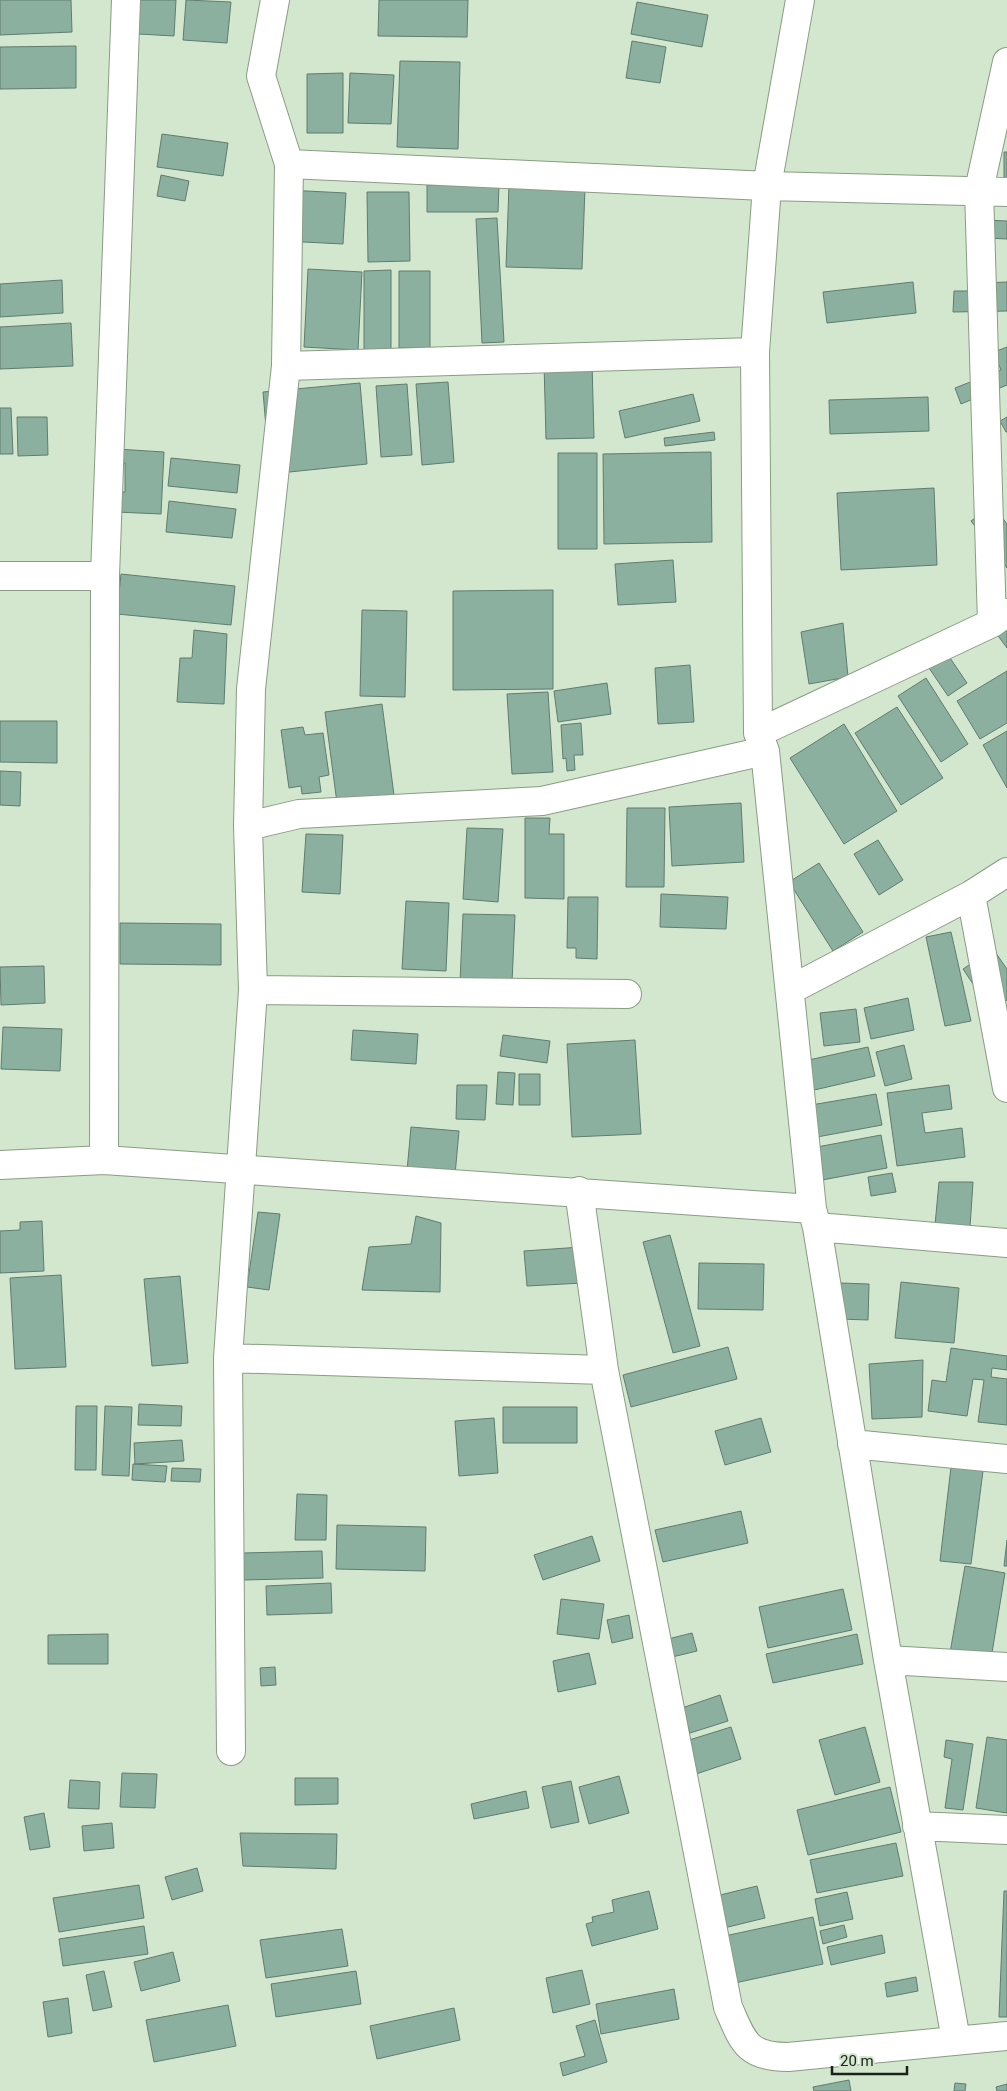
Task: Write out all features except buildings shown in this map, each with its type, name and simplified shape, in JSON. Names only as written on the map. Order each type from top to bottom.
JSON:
[{"type":"street","points":[[104,1160],[105,576],[126,0]]},
{"type":"street","points":[[231,1751],[228,1358],[253,990],[248,826],[251,689],[286,366],[289,164],[261,76],[275,0]]},
{"type":"street","points":[[800,0],[767,186],[755,352],[761,742],[814,1218],[888,1660],[956,2040]]},
{"type":"street","points":[[248,826],[299,814],[542,801],[761,742],[1000,617],[979,190],[1007,62]]},
{"type":"street","points":[[289,164],[767,186],[1007,192]]},
{"type":"street","points":[[286,366],[755,352]]},
{"type":"street","points":[[0,576],[105,576]]},
{"type":"street","points":[[790,990],[971,895],[1007,872]]},
{"type":"street","points":[[971,895],[1007,1088]]},
{"type":"street","points":[[253,990],[627,994]]},
{"type":"street","points":[[0,1165],[104,1160],[579,1191],[814,1218],[1007,1243]]},
{"type":"street","points":[[579,1191],[604,1370],[726,1997],[740,2033],[749,2048],[769,2057],[788,2057],[1007,2036]]},
{"type":"street","points":[[228,1358],[604,1370]]},
{"type":"street","points":[[852,1444],[1007,1459]]},
{"type":"street","points":[[888,1660],[1007,1667]]},
{"type":"street","points":[[917,1826],[1007,1830]]}]
